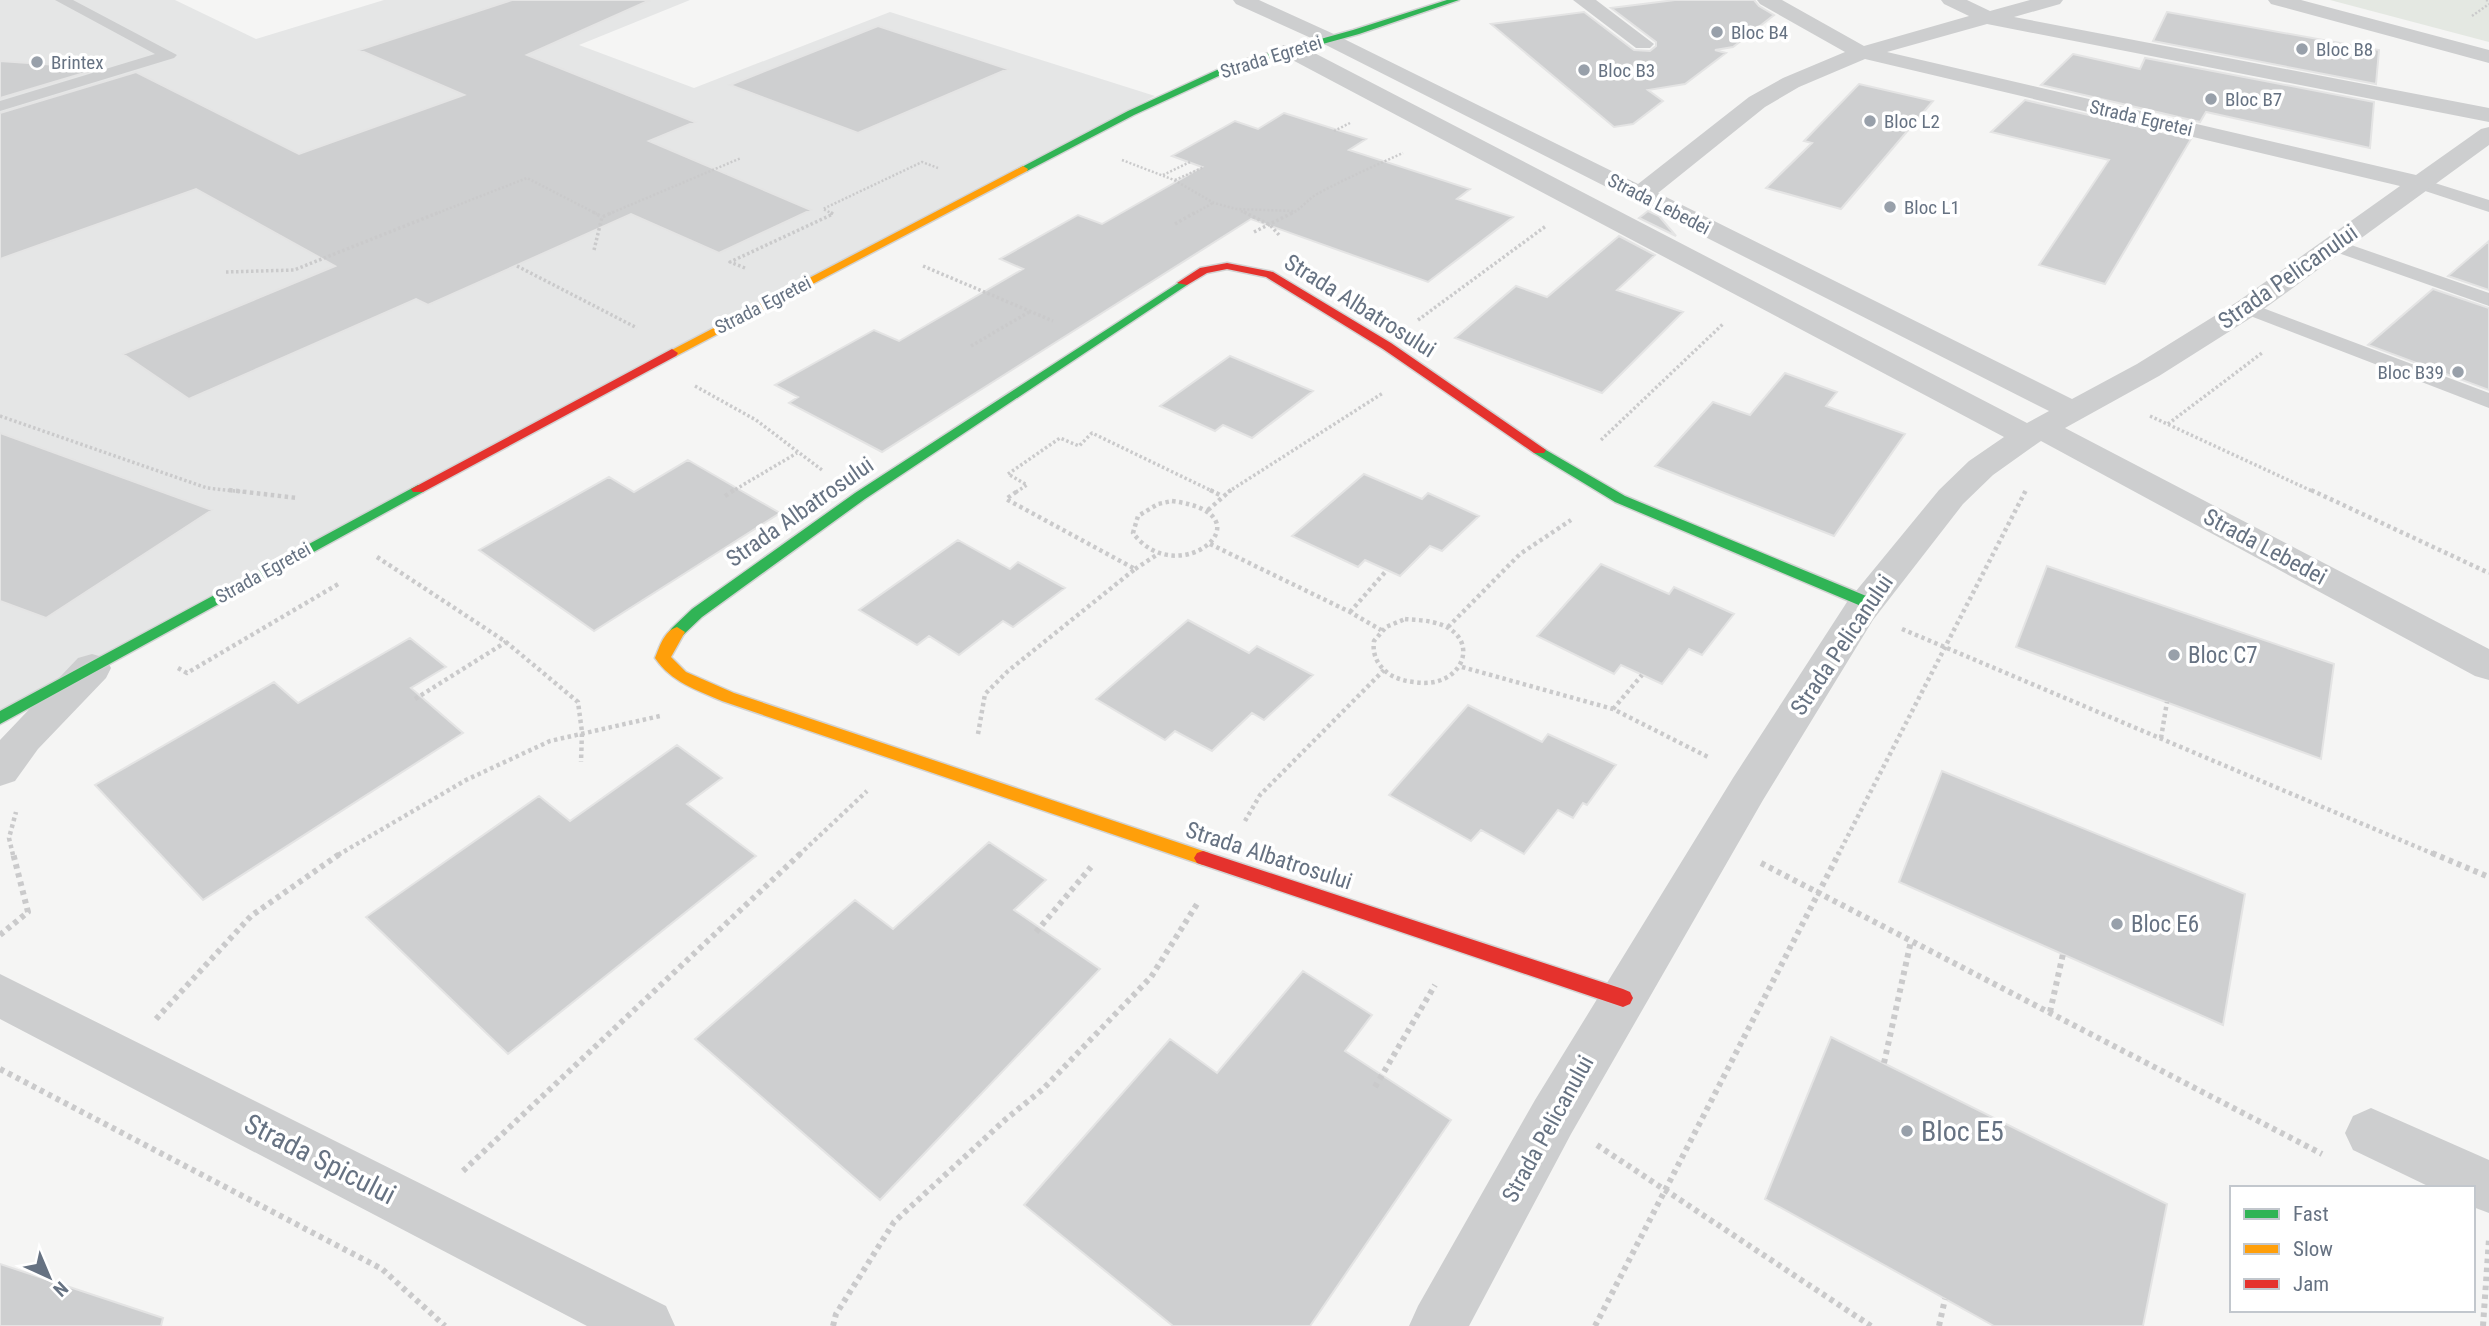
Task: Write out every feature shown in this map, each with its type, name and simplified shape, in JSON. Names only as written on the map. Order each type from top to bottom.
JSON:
[{"type":"street","name":"Strada Lebedei","points":[[1243,0],[1329,39],[2073,411]]},
{"type":"street","name":"Strada Egretei","points":[[0,718],[679,349],[1198,80],[1233,66],[1455,0]]},
{"type":"street","points":[[1583,0],[1643,44]]},
{"type":"street","name":"Strada Egretei","points":[[1767,0],[1860,52],[2422,184]]},
{"type":"street","points":[[1951,0],[1989,18],[2489,116]]},
{"type":"street","points":[[1640,195],[1757,102],[1860,52],[2053,0]]},
{"type":"street","points":[[2278,0],[2489,57]]},
{"type":"street","name":"Strada Lebedei","points":[[1291,50],[1755,293],[2034,432],[2078,449],[2489,666]]},
{"type":"street","name":"Strada Pelicanului","points":[[1438,1326],[1553,1117],[1748,789],[1863,607],[1951,497],[1980,468],[2034,432],[2105,395],[2247,308],[2489,134]]},
{"type":"street","name":"Strada Albatrosului","points":[[1623,998],[728,697],[680,676],[663,658],[672,637],[697,613],[860,496],[1204,270],[1227,266],[1269,274],[1387,346],[1569,470],[1620,499],[1863,607]]},
{"type":"street","name":"Strada Egretei","points":[[10,785],[24,738],[94,665]]},
{"type":"street","name":"Strada Spicului","points":[[0,995],[636,1324]]},
{"type":"street","points":[[2371,1133],[2489,1187]]},
{"type":"lane","points":[[0,106],[169,55],[62,0]]},
{"type":"lane","points":[[2422,184],[2489,206]]},
{"type":"lane","points":[[2334,245],[2489,300]]},
{"type":"lane","points":[[2247,308],[2489,401]]},
{"type":"path","points":[[1248,234],[1299,210],[1307,201],[1330,187],[1449,133]]},
{"type":"path","points":[[1075,143],[1174,180],[1214,203],[1236,209],[1299,210]]},
{"type":"path","points":[[602,217],[741,158]]},
{"type":"path","points":[[1162,175],[1190,162]]},
{"type":"path","points":[[1174,180],[1204,167]]},
{"type":"path","points":[[226,272],[294,270],[527,178],[602,217]]},
{"type":"path","points":[[1387,346],[1440,301],[1581,202]]},
{"type":"path","points":[[1175,224],[1214,203]]},
{"type":"path","points":[[594,250],[602,217]]},
{"type":"path","points":[[878,246],[1029,312],[1100,338]]},
{"type":"path","points":[[517,266],[679,349]]},
{"type":"path","points":[[1569,470],[1755,293]]},
{"type":"path","points":[[971,346],[1029,312]]},
{"type":"path","points":[[1208,510],[1222,496],[1419,370]]},
{"type":"path","points":[[695,380],[690,383],[756,420],[797,453],[860,496]]},
{"type":"path","points":[[2105,395],[2489,573]]},
{"type":"path","points":[[0,416],[207,488],[297,498]]},
{"type":"path","points":[[1135,569],[1006,499],[1027,485],[1008,474],[1060,438],[1079,446],[1092,433],[1222,496]]},
{"type":"path","points":[[1595,1326],[2030,482],[2078,449]]},
{"type":"path","points":[[725,496],[797,453]]},
{"type":"path","points":[[1448,627],[1497,576],[1554,528],[1620,499]]},
{"type":"path","points":[[1172,501],[1198,505],[1208,510],[1218,526],[1210,543],[1186,554],[1158,554],[1146,549],[1133,533],[1138,516],[1158,504],[1172,501]]},
{"type":"path","points":[[338,532],[506,642],[578,702],[582,732],[580,762]]},
{"type":"path","points":[[1210,543],[1381,630]]},
{"type":"path","points":[[369,566],[392,553]]},
{"type":"path","points":[[971,778],[985,694],[1007,671],[1135,569],[1158,554]]},
{"type":"path","points":[[1350,612],[1387,570]]},
{"type":"path","points":[[169,663],[187,673],[346,580]]},
{"type":"path","points":[[1863,607],[1945,647],[2489,877]]},
{"type":"path","points":[[1413,619],[1435,621],[1448,627],[1459,636],[1465,646],[1466,657],[1462,667],[1453,676],[1426,684],[1410,682],[1384,670],[1372,650],[1374,639],[1391,623],[1413,619]]},
{"type":"path","points":[[415,699],[506,642]]},
{"type":"path","points":[[1462,667],[1613,709],[1718,763],[1748,789]]},
{"type":"path","points":[[833,1326],[836,1314],[894,1222],[1006,1119],[1043,1089],[1151,977],[1221,865],[1260,795],[1384,670]]},
{"type":"path","points":[[1613,709],[1642,675]]},
{"type":"path","points":[[121,1057],[251,916],[332,858],[466,780],[550,741],[652,719],[728,697]]},
{"type":"path","points":[[2161,738],[2167,702]]},
{"type":"path","points":[[421,1211],[903,756]]},
{"type":"path","points":[[0,935],[28,912],[9,838],[10,785]]},
{"type":"path","points":[[1036,932],[1121,831]]},
{"type":"path","points":[[1718,842],[2327,1157]]},
{"type":"path","points":[[1884,1063],[1911,941]]},
{"type":"path","points":[[1375,1087],[1460,942]]},
{"type":"path","points":[[2050,1012],[2063,954]]},
{"type":"path","points":[[0,1069],[382,1269],[445,1326]]},
{"type":"path","points":[[1553,1117],[1871,1326]]},
{"type":"path","points":[[2483,1326],[2489,1238]]},
{"type":"path","points":[[1939,1326],[1945,1299]]},
{"type":"shaded area","points":[[0,0],[175,0],[256,39],[384,0],[690,0],[579,45],[694,88],[890,12],[1155,96],[0,719]]},
{"type":"shaded area","points":[[2330,0],[2489,0],[2489,42]]},
{"type":"building","points":[[512,0],[650,0],[527,55],[695,122],[649,141],[811,210],[719,253],[631,214],[428,305],[416,299],[189,399],[123,354],[335,266],[196,189],[0,259],[0,113],[136,72],[299,154],[464,95],[359,50]]},
{"type":"building","points":[[1675,0],[1754,0],[1774,15],[1733,47],[1715,50],[1726,53],[1685,84],[1648,90],[1663,101],[1633,124],[1614,127],[1491,24],[1584,12],[1634,50],[1650,51],[1656,46],[1656,42],[1611,8]]},
{"type":"building","name":"Bloc B8","points":[[2167,12],[2379,50],[2376,84],[2153,41]]},
{"type":"building","points":[[878,26],[1008,69],[858,133],[730,85]]},
{"type":"building","name":"Bloc B7","points":[[2073,54],[2140,69],[2145,58],[2374,102],[2370,148],[2206,112],[2200,122],[2041,85]]},
{"type":"building","points":[[0,61],[101,68],[0,98]]},
{"type":"building","points":[[1859,84],[1933,101],[1841,209],[1766,188],[1812,143],[1804,141]]},
{"type":"building","points":[[2025,100],[2191,139],[2105,284],[2039,265],[2109,160],[1991,132]]},
{"type":"building","points":[[1284,113],[1366,139],[1349,150],[1470,189],[1457,199],[1513,217],[1428,282],[1251,219],[882,452],[789,403],[798,397],[775,385],[874,330],[899,341],[1023,269],[1000,259],[1078,215],[1102,224],[1202,167],[1172,156],[1235,121],[1258,129]]},
{"type":"building","points":[[1648,211],[1659,216],[1676,236],[1639,218]]},
{"type":"building","points":[[1619,236],[1655,255],[1617,290],[1683,312],[1602,393],[1455,338],[1516,286],[1547,297]]},
{"type":"building","points":[[2489,241],[2489,290],[2448,276]]},
{"type":"building","name":"Bloc B39","points":[[2433,289],[2489,308],[2489,390],[2368,345]]},
{"type":"building","points":[[1230,356],[1313,391],[1252,438],[1223,425],[1215,431],[1160,406]]},
{"type":"building","points":[[1785,373],[1837,392],[1826,406],[1905,434],[1834,536],[1655,466],[1713,402],[1750,415]]},
{"type":"building","points":[[0,433],[212,510],[46,618],[0,601]]},
{"type":"building","points":[[688,460],[780,513],[594,631],[479,550],[609,477],[634,492]]},
{"type":"building","points":[[1364,474],[1422,499],[1428,493],[1479,516],[1442,551],[1430,546],[1400,576],[1365,560],[1358,567],[1292,536]]},
{"type":"building","points":[[958,540],[1010,569],[1018,562],[1065,588],[1013,627],[1003,621],[959,655],[929,636],[917,645],[859,610]]},
{"type":"building","points":[[1601,564],[1669,594],[1674,587],[1734,614],[1702,655],[1689,649],[1662,684],[1621,665],[1614,674],[1537,636]]},
{"type":"building","name":"Bloc C7","points":[[2047,566],[2334,664],[2321,759],[2016,647]]},
{"type":"building","points":[[1188,620],[1249,653],[1257,646],[1313,675],[1264,720],[1252,713],[1212,751],[1175,731],[1165,740],[1096,699]]},
{"type":"building","points":[[410,638],[446,667],[411,688],[463,733],[203,900],[95,785],[274,682],[298,703]]},
{"type":"building","points":[[1468,705],[1542,742],[1548,734],[1616,765],[1587,805],[1583,803],[1573,818],[1558,810],[1524,854],[1481,830],[1471,841],[1389,795]]},
{"type":"building","points":[[677,745],[722,778],[687,804],[756,856],[508,1054],[366,917],[539,796],[570,821]]},
{"type":"building","name":"Bloc E6","points":[[1942,771],[2245,894],[2223,1025],[1899,882]]},
{"type":"building","points":[[989,842],[1046,880],[1014,910],[1100,969],[880,1200],[695,1039],[855,900],[893,929]]},
{"type":"building","points":[[1303,971],[1372,1015],[1345,1051],[1451,1120],[1310,1326],[1173,1326],[1024,1205],[1170,1039],[1217,1073]]},
{"type":"building","name":"Bloc E5","points":[[1831,1037],[2167,1204],[2143,1326],[1994,1326],[1765,1199]]},
{"type":"building","points":[[0,1264],[163,1318],[161,1326],[0,1326]]},
{"type":"traffic: fast","points":[[1023,169],[1131,113],[1233,66],[1356,32],[1455,0]]},
{"type":"traffic: fast","points":[[677,632],[697,613],[860,496],[1183,283]]},
{"type":"traffic: fast","points":[[1539,450],[1620,499],[1866,602]]},
{"type":"traffic: fast","points":[[0,718],[418,489]]},
{"type":"traffic: slow","points":[[672,353],[1023,169]]},
{"type":"traffic: slow","points":[[677,632],[663,658],[680,676],[728,697],[1203,858]]},
{"type":"traffic: jam","points":[[1183,283],[1204,270],[1227,266],[1269,274],[1387,346],[1539,450]]},
{"type":"traffic: jam","points":[[418,489],[672,353]]},
{"type":"traffic: jam","points":[[1203,858],[1623,998]]},
{"type":"place","name":"Bloc B4","points":[[1717,32]]},
{"type":"place","name":"Bloc B8","points":[[2302,49]]},
{"type":"place","name":"Brintex","points":[[37,62]]},
{"type":"place","name":"Bloc B3","points":[[1584,70]]},
{"type":"place","name":"Bloc B7","points":[[2211,99]]},
{"type":"place","name":"Bloc L2","points":[[1870,121]]},
{"type":"place","name":"Bloc L1","points":[[1890,207]]},
{"type":"place","name":"Bloc B39","points":[[2458,372]]},
{"type":"place","name":"Bloc C7","points":[[2174,655]]},
{"type":"place","name":"Bloc E6","points":[[2117,924]]},
{"type":"place","name":"Bloc E5","points":[[1907,1131]]}]
